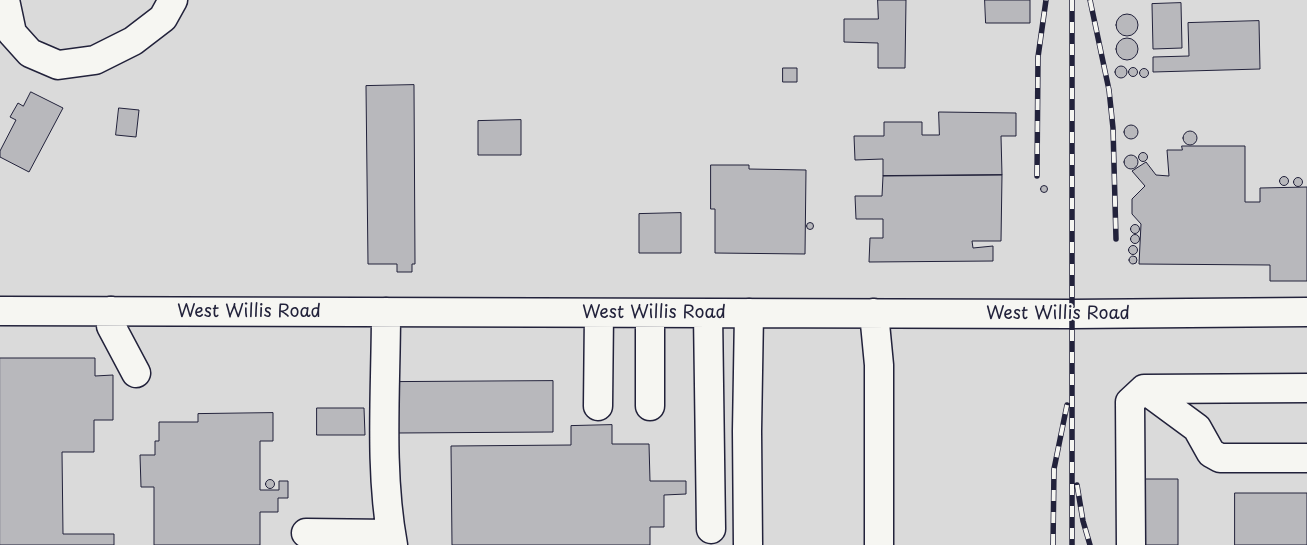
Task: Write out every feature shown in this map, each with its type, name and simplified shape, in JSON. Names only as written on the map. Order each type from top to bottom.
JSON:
[{"type":"street","points":[[5,0],[12,33],[30,53],[58,65],[96,60],[133,41],[163,18],[173,0]]},
{"type":"street","name":"West Willis Road","points":[[0,310],[1082,314],[1307,312]]},
{"type":"street","points":[[111,311],[111,326],[136,373]]},
{"type":"street","points":[[306,533],[392,540],[388,520],[384,438],[386,312]]},
{"type":"street","points":[[598,406],[599,313]]},
{"type":"street","points":[[650,313],[650,406]]},
{"type":"street","points":[[708,313],[711,529]]},
{"type":"street","points":[[748,545],[749,313]]},
{"type":"street","points":[[874,313],[879,365],[879,545]]},
{"type":"street","points":[[1131,545],[1130,402],[1144,390],[1307,388]]},
{"type":"street","points":[[1144,390],[1197,428],[1211,453],[1220,458],[1307,458]]},
{"type":"shaded area","points":[[0,0],[1307,0],[1307,545],[0,545]]},
{"type":"building","points":[[878,0],[906,0],[905,68],[878,68],[878,43],[844,42],[844,19],[878,19]]},
{"type":"building","points":[[985,0],[1030,0],[1030,23],[986,23]]},
{"type":"building","points":[[1181,3],[1182,48],[1153,49],[1152,4]]},
{"type":"building","points":[[1127,14],[1135,17],[1138,25],[1135,33],[1127,36],[1119,33],[1116,25],[1119,17]]},
{"type":"building","points":[[1259,21],[1260,69],[1153,72],[1153,57],[1189,56],[1188,23]]},
{"type":"building","points":[[1127,38],[1135,41],[1138,49],[1135,57],[1127,60],[1119,57],[1116,49],[1119,41]]},
{"type":"building","points":[[1121,66],[1127,72],[1121,78],[1115,72]]},
{"type":"building","points":[[1133,67],[1138,72],[1133,77],[1128,72]]},
{"type":"building","points":[[783,68],[797,68],[797,82],[783,82]]},
{"type":"building","points":[[1144,68],[1149,73],[1144,78],[1139,73]]},
{"type":"building","points":[[414,85],[415,264],[412,264],[412,272],[397,272],[397,264],[368,264],[366,86]]},
{"type":"building","points":[[31,92],[63,108],[29,172],[0,157],[0,151],[16,120],[10,117],[18,103],[23,106]]},
{"type":"building","points":[[119,108],[139,110],[136,137],[116,135]]},
{"type":"building","points":[[939,112],[1016,113],[1016,136],[1001,136],[1002,175],[883,176],[883,159],[855,160],[854,136],[884,136],[884,122],[922,122],[922,135],[939,135]]},
{"type":"building","points":[[521,120],[521,155],[478,155],[478,121]]},
{"type":"building","points":[[1131,125],[1136,127],[1138,132],[1136,137],[1131,139],[1126,137],[1124,132],[1126,127]]},
{"type":"building","points":[[1190,131],[1195,133],[1197,138],[1195,143],[1190,145],[1185,143],[1183,138],[1185,133]]},
{"type":"building","points":[[1182,146],[1245,146],[1245,202],[1260,202],[1260,188],[1307,187],[1307,281],[1270,281],[1270,265],[1139,264],[1141,224],[1132,214],[1132,199],[1145,186],[1132,171],[1146,162],[1156,175],[1169,176],[1167,150],[1182,150]]},
{"type":"building","points":[[1143,152],[1148,157],[1143,162],[1138,157]]},
{"type":"building","points":[[1131,155],[1136,157],[1138,162],[1136,167],[1131,169],[1126,167],[1124,162],[1126,157]]},
{"type":"building","points":[[711,165],[749,165],[749,169],[806,170],[805,254],[715,253],[715,209],[711,209]]},
{"type":"building","points":[[1002,175],[1001,241],[972,241],[973,248],[993,246],[993,261],[869,262],[870,238],[883,238],[883,219],[856,219],[855,196],[882,196],[883,176]]},
{"type":"building","points":[[1284,176],[1289,181],[1284,186],[1279,181]]},
{"type":"building","points":[[1298,177],[1303,182],[1298,187],[1293,182]]},
{"type":"building","points":[[1044,185],[1048,189],[1044,193],[1040,189]]},
{"type":"building","points":[[681,213],[681,253],[639,253],[639,214]]},
{"type":"building","points":[[810,222],[814,226],[810,230],[806,226]]},
{"type":"building","points":[[1135,224],[1140,229],[1135,234],[1130,229]]},
{"type":"building","points":[[1135,235],[1139,239],[1135,243],[1131,239]]},
{"type":"building","points":[[1133,245],[1138,250],[1133,255],[1128,250]]},
{"type":"building","points":[[1133,256],[1137,260],[1133,264],[1129,260]]},
{"type":"building","points":[[0,358],[95,358],[95,376],[113,375],[113,420],[94,420],[94,452],[62,452],[63,534],[114,534],[114,545],[0,545]]},
{"type":"building","points":[[553,381],[553,432],[397,433],[397,382]]},
{"type":"building","points":[[317,408],[364,408],[365,435],[317,435]]},
{"type":"building","points":[[273,413],[273,441],[260,441],[260,490],[279,490],[279,481],[288,481],[288,498],[278,498],[278,512],[260,512],[260,545],[154,545],[154,487],[141,487],[140,455],[155,455],[155,441],[159,441],[159,422],[198,422],[198,414]]},
{"type":"building","points":[[612,425],[612,444],[649,444],[650,481],[686,481],[686,494],[664,495],[664,527],[650,527],[650,545],[452,545],[451,446],[571,445],[571,426]]},
{"type":"building","points":[[270,479],[275,484],[270,489],[265,484]]},
{"type":"building","points":[[1142,479],[1178,479],[1178,545],[1142,545]]},
{"type":"building","points":[[1235,493],[1307,493],[1307,545],[1235,545]]},
{"type":"railway","points":[[1037,176],[1038,57],[1046,0]]},
{"type":"railway","points":[[1072,0],[1072,545]]},
{"type":"railway","points":[[1090,0],[1109,90],[1113,128],[1116,239]]},
{"type":"railway","points":[[1053,545],[1054,469],[1067,405]]},
{"type":"railway","points":[[1077,485],[1083,521],[1090,545]]}]
